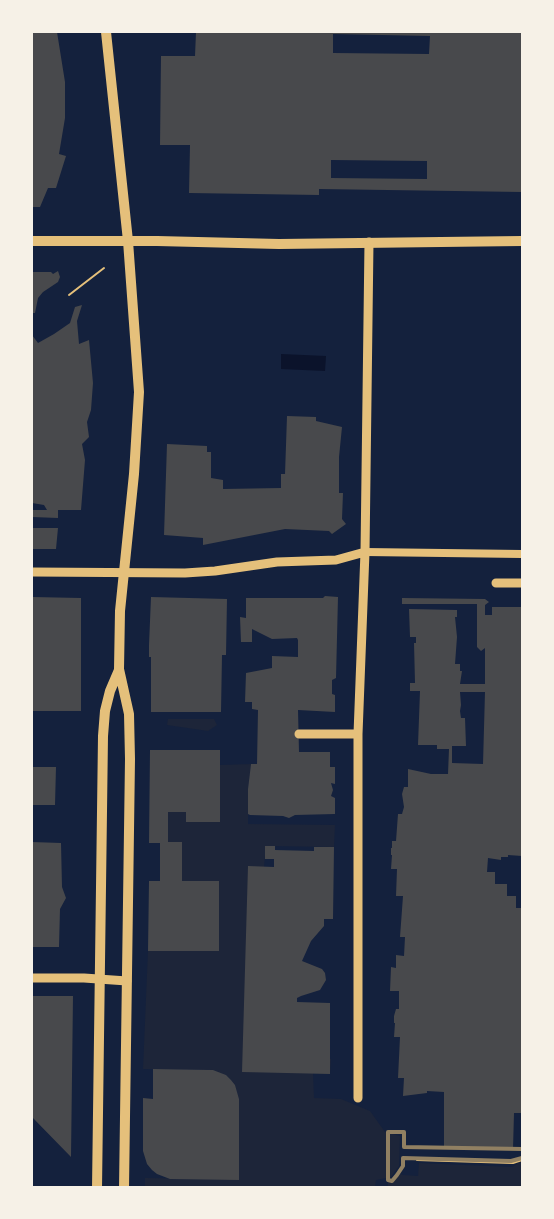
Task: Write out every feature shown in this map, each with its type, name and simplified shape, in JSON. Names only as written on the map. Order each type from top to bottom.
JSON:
[{"type":"main road","points":[[106,32],[128,241],[139,392],[134,474],[120,611],[119,669],[129,714],[124,1188]]},
{"type":"main road","points":[[32,241],[279,244],[522,241]]},
{"type":"main road","points":[[358,1098],[358,734],[364,605],[369,242]]},
{"type":"main road","points":[[32,572],[124,574],[215,571],[277,562],[336,560],[365,552]]},
{"type":"main road","points":[[496,583],[522,583]]},
{"type":"main road","points":[[97,1188],[103,736],[108,701],[119,669]]},
{"type":"main road","points":[[299,734],[358,734]]},
{"type":"main road","points":[[32,978],[100,978],[127,981]]},
{"type":"street","points":[[365,552],[522,554]]},
{"type":"path","points":[[69,295],[104,268]]},
{"type":"path","points":[[417,1161],[513,1163],[522,1160]]},
{"type":"shaded area","points":[[281,354],[326,356],[325,371],[281,369]]},
{"type":"shaded area","points":[[168,719],[214,719],[217,725],[208,731],[167,725]]},
{"type":"shaded area","points":[[251,764],[248,824],[335,825],[334,847],[266,846],[264,867],[248,867],[259,1058],[331,1059],[330,1074],[313,1073],[314,1098],[341,1099],[370,1111],[385,1132],[400,1136],[399,1166],[391,1177],[376,1180],[375,1187],[145,1187],[145,1178],[239,1179],[239,1099],[231,1080],[226,1075],[213,1070],[143,1069],[148,951],[219,951],[219,881],[182,881],[182,843],[168,842],[168,812],[186,812],[186,822],[220,765]]},
{"type":"shaded area","points":[[419,1163],[512,1167],[522,1163],[522,1187],[388,1187],[388,1180],[392,1180],[398,1173],[418,1176]]},
{"type":"building","points":[[32,32],[57,32],[65,82],[65,118],[59,154],[66,156],[56,188],[48,188],[40,207],[32,207]]},
{"type":"building","points":[[196,32],[522,32],[522,192],[319,189],[319,195],[189,193],[190,145],[160,145],[161,56],[195,56]],"holes":[[[333,34],[430,36],[429,54],[333,53]],[[331,160],[427,161],[427,179],[331,178]]]},
{"type":"building","points":[[58,271],[60,277],[58,282],[43,292],[38,298],[35,313],[32,313],[32,272],[51,272],[53,274]]},
{"type":"building","points":[[82,305],[77,321],[79,344],[89,340],[93,383],[91,410],[87,422],[89,437],[82,444],[85,460],[81,510],[58,510],[58,518],[32,517],[32,510],[47,510],[44,505],[32,503],[32,335],[38,343],[54,334],[70,323],[75,307]]},
{"type":"building","points":[[287,416],[316,417],[316,421],[342,427],[339,493],[343,493],[342,519],[346,524],[332,534],[329,531],[285,529],[203,545],[203,538],[164,535],[167,444],[207,446],[207,452],[211,452],[211,478],[223,480],[223,489],[281,488],[281,474],[285,474]]},
{"type":"building","points":[[32,528],[58,528],[56,549],[32,549]]},
{"type":"building","points":[[325,596],[338,597],[336,678],[332,680],[335,712],[298,710],[299,752],[330,752],[330,767],[335,767],[335,784],[331,783],[333,790],[331,796],[335,798],[335,814],[295,815],[289,818],[250,815],[248,814],[248,789],[251,764],[257,764],[258,710],[252,709],[252,702],[245,702],[246,673],[272,668],[272,656],[298,657],[298,640],[297,638],[272,639],[252,629],[252,642],[241,642],[240,617],[246,618],[246,598],[323,598]]},
{"type":"building","points":[[32,597],[81,598],[81,711],[32,711]]},
{"type":"building","points":[[151,597],[227,599],[226,655],[222,655],[221,712],[151,712],[149,645]]},
{"type":"building","points":[[402,598],[485,599],[489,602],[485,605],[485,615],[492,615],[492,607],[522,607],[522,856],[508,855],[508,857],[501,857],[501,860],[488,858],[487,872],[495,872],[495,884],[507,884],[507,896],[516,896],[516,908],[522,908],[522,1113],[514,1113],[513,1149],[444,1148],[444,1092],[427,1091],[427,1093],[403,1096],[404,1078],[398,1078],[400,1037],[394,1037],[394,1016],[396,1009],[399,1009],[399,991],[390,991],[391,967],[396,968],[396,955],[404,956],[405,937],[400,937],[403,896],[396,896],[397,869],[391,869],[392,841],[396,841],[398,814],[402,814],[404,807],[402,794],[404,787],[408,787],[408,769],[431,774],[448,774],[449,749],[437,749],[437,745],[418,745],[420,691],[410,691],[410,683],[415,683],[414,643],[416,643],[416,637],[410,637],[409,609],[457,610],[455,664],[460,664],[460,671],[462,671],[460,684],[485,684],[485,648],[481,651],[477,647],[477,604],[402,604]],"holes":[[[460,692],[485,692],[483,764],[452,763],[452,746],[466,746],[465,718],[461,718]]]},
{"type":"building","points":[[150,750],[220,750],[220,822],[186,822],[186,812],[168,812],[168,842],[182,842],[182,881],[219,881],[219,951],[148,951],[149,881],[160,881],[160,843],[149,843]]},
{"type":"building","points":[[32,767],[56,767],[55,805],[32,805]]},
{"type":"building","points":[[32,842],[61,843],[62,887],[66,898],[60,909],[59,947],[32,947]]},
{"type":"building","points":[[265,846],[275,846],[275,850],[314,851],[314,847],[334,847],[333,919],[324,919],[324,926],[311,941],[302,961],[322,969],[326,980],[320,990],[297,998],[297,1002],[330,1003],[330,1074],[242,1072],[248,866],[274,867],[274,859],[265,859]]},
{"type":"building","points":[[32,996],[73,996],[71,1157],[32,1117]]},
{"type":"building","points":[[153,1069],[213,1070],[226,1075],[235,1085],[239,1099],[239,1180],[170,1179],[157,1174],[147,1164],[143,1151],[143,1098],[153,1099]]},
{"type":"railway","points":[[522,1149],[404,1147],[404,1132],[388,1132],[388,1180],[392,1181],[397,1175],[403,1166],[403,1158],[511,1161],[522,1158]]}]
